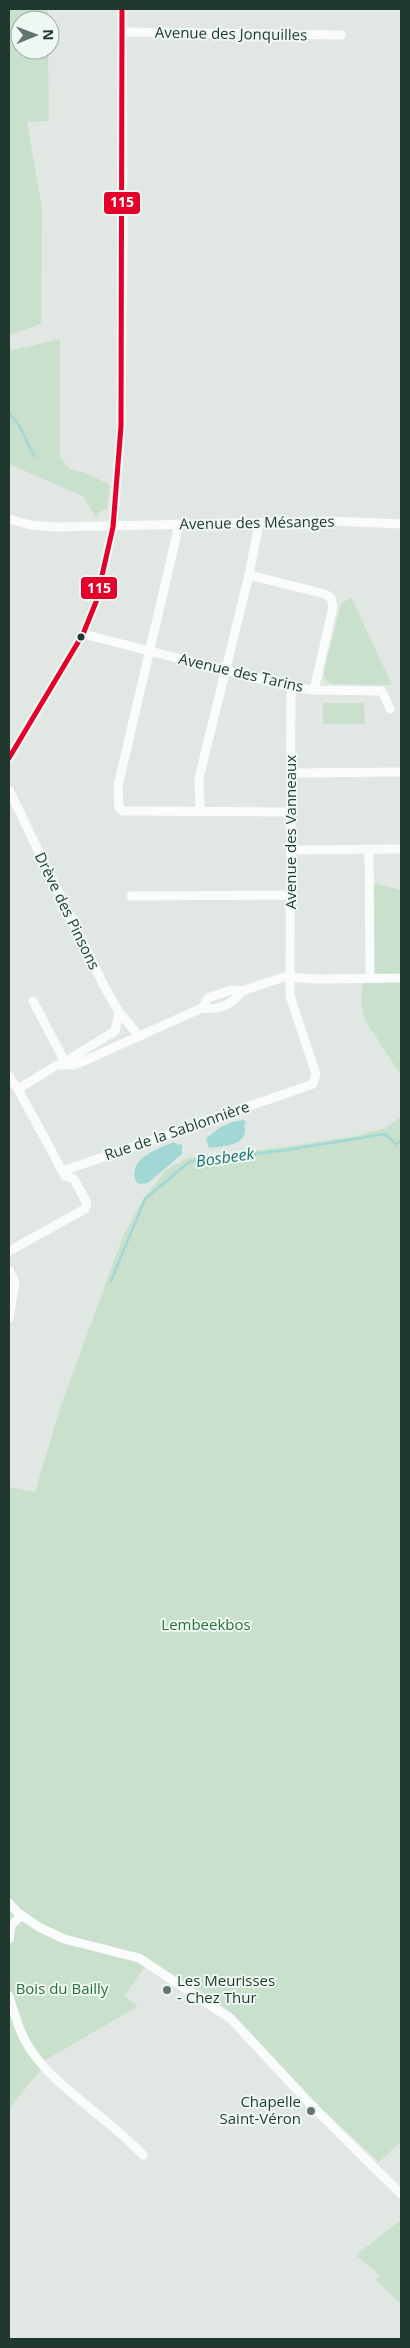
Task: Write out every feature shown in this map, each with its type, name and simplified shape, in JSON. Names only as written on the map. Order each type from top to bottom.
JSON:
[{"type":"street","points":[[9,758],[83,634],[96,602],[113,527],[121,426],[123,248],[122,9]]},
{"type":"street","name":"Avenue des Jonquilles","points":[[122,32],[341,35]]},
{"type":"street","name":"Avenue des Mésanges","points":[[9,519],[30,525],[113,527],[331,521],[401,524]]},
{"type":"street","points":[[200,812],[199,778],[249,575],[259,523]]},
{"type":"street","points":[[179,525],[118,786],[119,808],[123,811],[291,812]]},
{"type":"street","points":[[249,575],[325,594],[332,598],[333,607],[314,690]]},
{"type":"street","name":"Avenue des Tarins","points":[[83,634],[291,687],[314,690],[382,691],[390,709]]},
{"type":"street","name":"Avenue des Vanneaux","points":[[290,976],[291,687]]},
{"type":"street","points":[[291,773],[401,772]]},
{"type":"street","name":"Drève des Pinsons","points":[[9,790],[13,811],[104,986],[119,1012],[139,1036]]},
{"type":"street","points":[[290,850],[401,849]]},
{"type":"street","points":[[369,850],[370,978]]},
{"type":"street","points":[[131,896],[290,895]]},
{"type":"street","points":[[18,1089],[57,1065],[75,1065],[202,1008],[212,1010],[235,1001],[242,992],[290,976],[318,979],[401,978]]},
{"type":"street","name":"Rue de la Sablonnière","points":[[63,1171],[313,1084],[316,1074],[291,1002],[290,976]]},
{"type":"street","points":[[34,1001],[66,1064]]},
{"type":"street","points":[[119,1012],[115,1031],[122,1044]]},
{"type":"street","points":[[66,1064],[71,1058],[115,1031]]},
{"type":"street","points":[[9,1076],[18,1089],[65,1176],[74,1179],[87,1203],[85,1209],[9,1251]]},
{"type":"street","points":[[9,1270],[15,1283],[9,1318]]},
{"type":"street","points":[[9,1903],[39,1928],[64,1939],[92,1948],[130,1955],[163,1973],[231,2019],[311,2105],[401,2194]]},
{"type":"street","points":[[9,1939],[11,1925],[22,1915]]},
{"type":"street","points":[[9,1996],[22,2034],[32,2053],[143,2155]]},
{"type":"green space","points":[[9,9],[48,9],[10,10],[10,60],[48,60],[49,121],[27,122],[42,209],[41,324],[9,335]]},
{"type":"green space","points":[[60,339],[60,458],[70,469],[86,473],[110,485],[107,508],[97,514],[97,519],[83,496],[9,464],[9,351]]},
{"type":"green space","points":[[351,597],[392,685],[332,684],[325,679],[324,671],[341,604]]},
{"type":"green space","points":[[323,703],[364,703],[365,724],[323,724]]},
{"type":"green space","points":[[376,884],[401,890],[401,1075],[365,1020],[361,1001],[363,983],[374,982],[373,885]]},
{"type":"green space","name":"Lembeekbos","points":[[401,1117],[401,2141],[379,2162],[323,2110],[232,2013],[204,1993],[149,1961],[124,1996],[138,2006],[44,2061],[43,2067],[9,2109],[9,1487],[35,1492],[61,1405],[124,1234],[144,1198],[167,1169],[188,1158],[286,1147],[356,1136],[386,1128]]},
{"type":"green space","points":[[401,2220],[401,2304],[376,2280],[380,2275],[356,2255]]},
{"type":"water","points":[[244,1120],[246,1123],[244,1125],[245,1132],[239,1141],[234,1144],[209,1148],[206,1139],[219,1128],[232,1122]]},
{"type":"water","points":[[174,1142],[178,1145],[182,1144],[182,1154],[148,1183],[140,1184],[136,1182],[134,1174],[140,1161],[153,1151]]},
{"type":"waterway","points":[[9,413],[19,425],[34,456]]},
{"type":"waterway","name":"Bosbeek","points":[[111,1281],[145,1199],[189,1162],[286,1150],[385,1134],[396,1144],[401,1141]]},
{"type":"transit line","name":"115","points":[[9,758],[83,634],[96,602],[113,527],[121,426],[122,9]]},
{"type":"place","name":"Les Meurisses - Chez Thur","points":[[167,1990]]},
{"type":"place","name":"Chapelle Saint-Véron","points":[[311,2111]]},
{"type":"park label","name":"Bois du Bailly","points":[[62,1989]]}]
